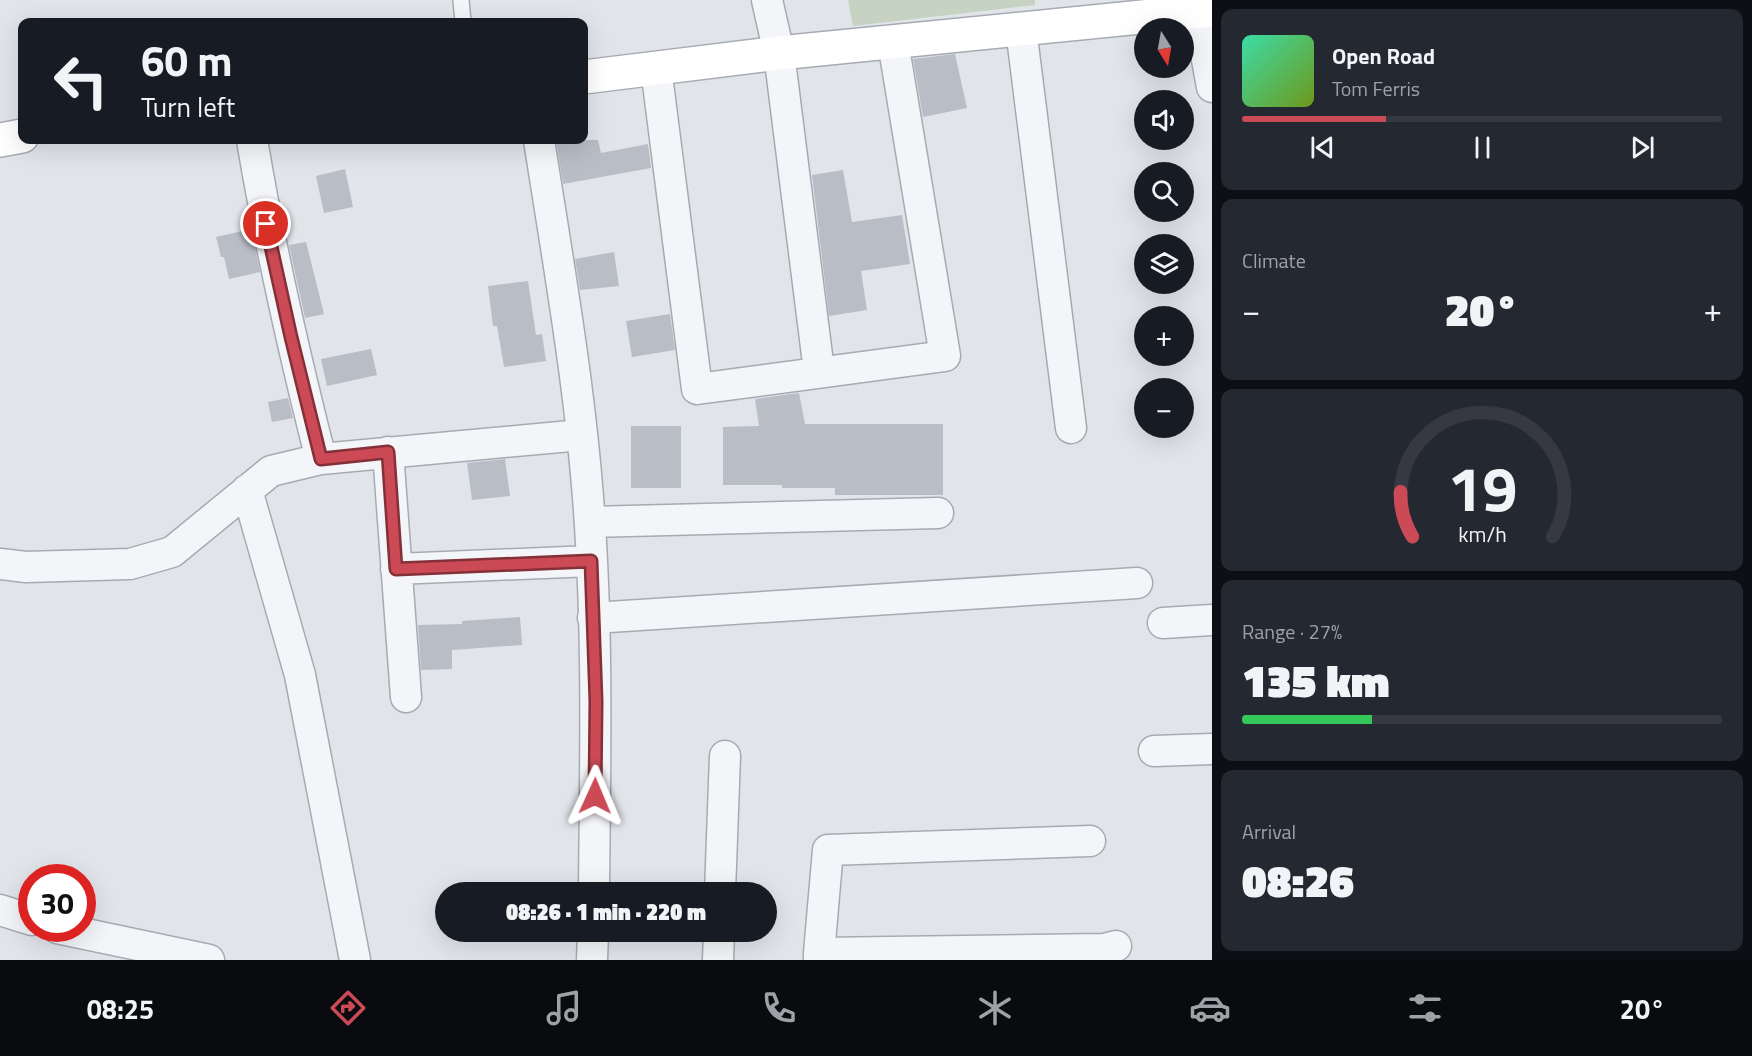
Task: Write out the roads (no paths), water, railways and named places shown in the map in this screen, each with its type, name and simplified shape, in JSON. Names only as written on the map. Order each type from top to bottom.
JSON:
[{"type":"street","points":[[767,0],[778,53],[819,371]]},
{"type":"street","points":[[588,77],[778,53],[1205,10],[1212,87]]},
{"type":"street","points":[[1021,29],[1071,428]]},
{"type":"street","points":[[657,68],[697,389],[945,356],[893,42]]},
{"type":"street","points":[[0,140],[18,137]]},
{"type":"street","points":[[253,144],[268,236],[321,459]]},
{"type":"street","points":[[540,144],[575,369],[590,522],[596,701],[594,882]]},
{"type":"street","points":[[0,564],[26,567],[130,564],[172,552],[271,471],[321,459],[581,435]]},
{"type":"street","points":[[388,452],[406,697]]},
{"type":"street","points":[[248,490],[300,675],[355,960]]},
{"type":"street","points":[[590,522],[938,513]]},
{"type":"street","points":[[396,569],[591,561]]},
{"type":"street","points":[[593,618],[1137,583]]},
{"type":"street","points":[[1163,623],[1212,620]]},
{"type":"street","points":[[1154,751],[1212,749]]},
{"type":"street","points":[[720,882],[725,756]]},
{"type":"street","points":[[1090,841],[828,850],[819,957],[1105,949],[1116,946]]},
{"type":"street","points":[[0,910],[18,916]]},
{"type":"street","points":[[96,936],[209,960]]},
{"type":"street","points":[[592,960],[593,942]]},
{"type":"street","points":[[718,960],[719,942]]},
{"type":"lane","points":[[461,0],[463,18]]}]
